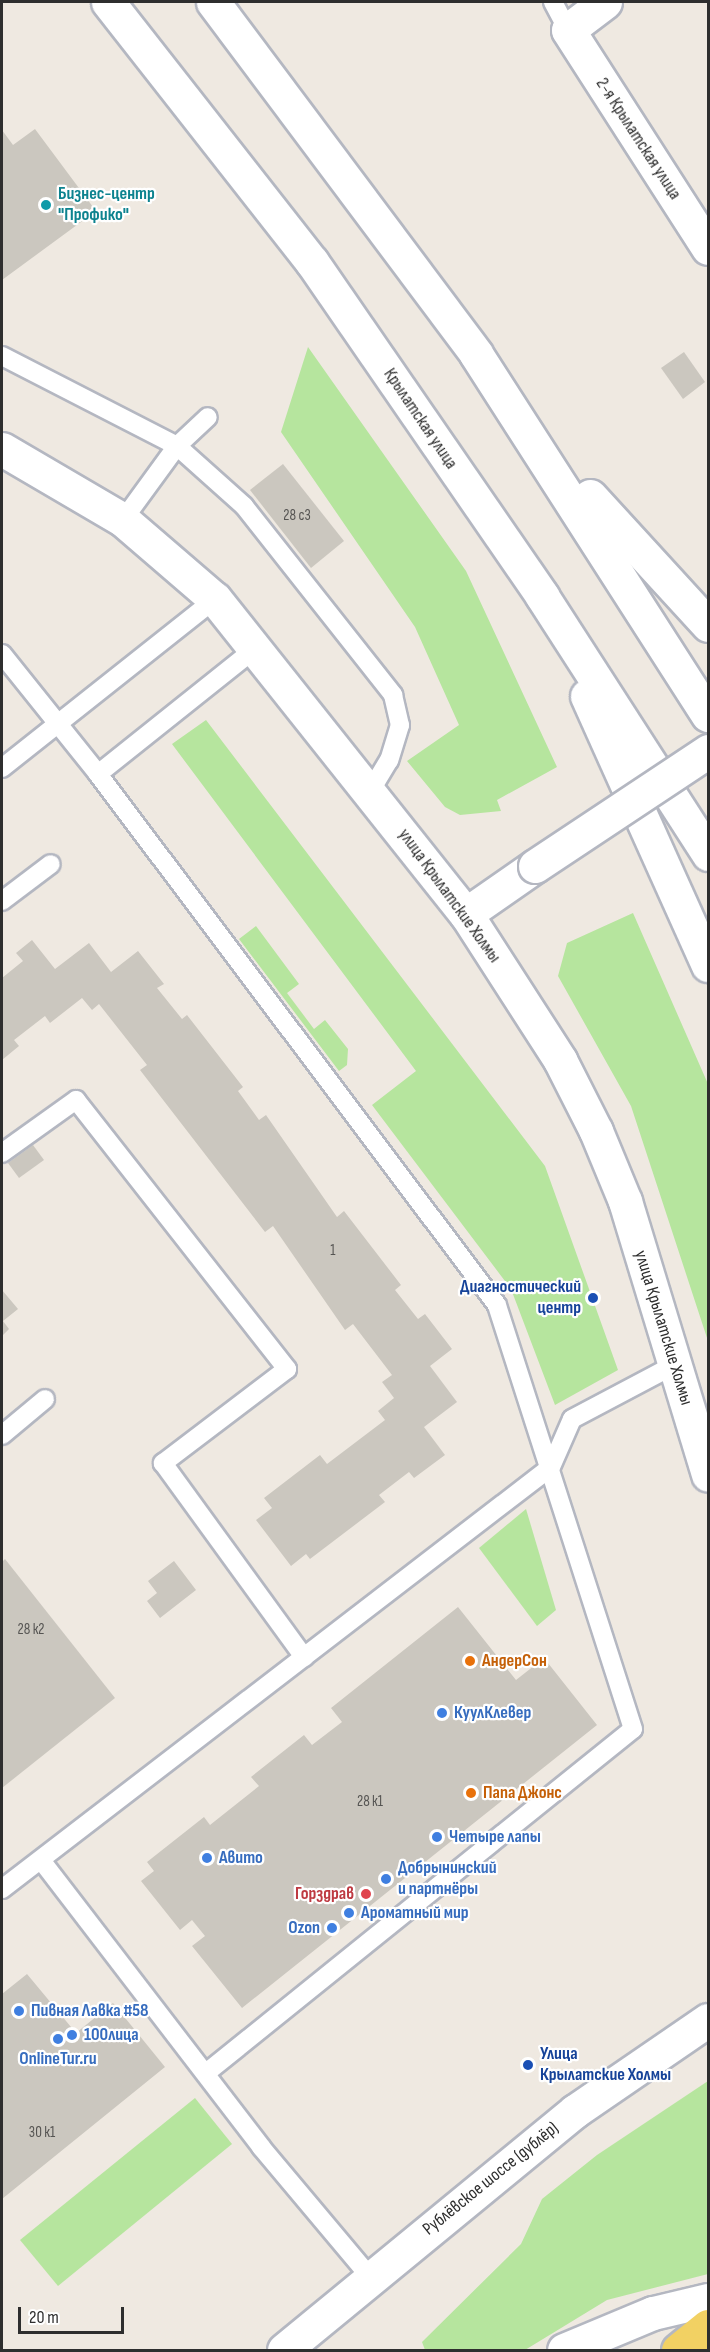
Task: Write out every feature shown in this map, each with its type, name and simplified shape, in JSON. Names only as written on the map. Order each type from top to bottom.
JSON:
[{"type":"main road","name":"Крылатская улица","points":[[108,2],[312,262],[542,596],[708,854]]},
{"type":"main road","points":[[213,2],[476,354],[626,542],[708,625]]},
{"type":"main road","points":[[568,30],[605,2]]},
{"type":"main road","name":"2-я Крылатская улица","points":[[568,30],[708,248]]},
{"type":"main road","points":[[476,354],[708,715]]},
{"type":"main road","name":"улица Крылатские Холмы","points":[[2,449],[123,520],[215,599],[257,647],[371,790],[466,914],[560,1060],[596,1131],[624,1201],[708,1475]]},
{"type":"main road","points":[[542,596],[708,965]]},
{"type":"main road","points":[[466,914],[708,751]]},
{"type":"main road","name":"Рублёвское шоссе (дублёр)","points":[[284,2350],[370,2277],[575,2111],[708,2020]]},
{"type":"main road","points":[[564,2350],[653,2313],[708,2300]]},
{"type":"main road","points":[[678,2350],[708,2326]]},
{"type":"lane","points":[[553,2],[568,30]]},
{"type":"lane","points":[[2,356],[177,446],[244,506],[393,695],[400,726],[389,760],[371,790]]},
{"type":"lane","points":[[123,520],[177,446],[208,417]]},
{"type":"lane","points":[[2,768],[215,599]]},
{"type":"lane","points":[[98,774],[257,647]]},
{"type":"lane","points":[[2,654],[59,722],[497,1305],[552,1467],[633,1729],[206,2073]]},
{"type":"lane","points":[[2,901],[51,864]]},
{"type":"lane","points":[[2,1154],[76,1100],[287,1369],[163,1463],[304,1657]]},
{"type":"lane","points":[[2,1889],[552,1467],[572,1419],[674,1365]]},
{"type":"lane","points":[[2,1435],[45,1399]]},
{"type":"lane","points":[[41,1860],[206,2073],[370,2277]]},
{"type":"green space","points":[[308,347],[466,571],[557,767],[497,800],[501,811],[460,815],[445,807],[407,761],[459,725],[415,627],[281,432]]},
{"type":"green space","points":[[206,720],[545,1166],[618,1370],[555,1405],[511,1289],[372,1105],[416,1071],[172,744]]},
{"type":"green space","points":[[633,913],[708,1084],[708,1341],[631,1106],[558,976],[567,943]]},
{"type":"green space","points":[[256,926],[299,984],[287,993],[314,1029],[325,1020],[348,1049],[347,1065],[339,1071],[239,939]]},
{"type":"green space","points":[[526,1509],[556,1610],[537,1626],[479,1548]]},
{"type":"green space","points":[[708,2081],[708,2274],[607,2300],[525,2350],[425,2350],[422,2342],[521,2244],[542,2199],[597,2155]]},
{"type":"green space","points":[[195,2098],[232,2144],[58,2286],[20,2240]]},
{"type":"building","name":"Бизнес-центр \"Профико\"","points":[[35,129],[96,211],[2,280],[2,130],[13,145]]},
{"type":"building","points":[[684,352],[705,382],[683,399],[661,368]]},
{"type":"building","points":[[283,464],[344,541],[311,568],[250,490]]},
{"type":"building","points":[[32,940],[55,969],[89,943],[111,972],[138,951],[164,984],[157,988],[182,1019],[187,1015],[243,1087],[238,1091],[259,1120],[266,1115],[337,1217],[344,1211],[401,1285],[395,1290],[418,1319],[425,1314],[452,1349],[430,1366],[457,1402],[424,1427],[445,1455],[414,1478],[409,1472],[379,1495],[385,1502],[310,1559],[306,1554],[291,1566],[256,1520],[272,1508],[264,1498],[320,1455],[327,1464],[385,1420],[378,1411],[394,1398],[382,1382],[392,1375],[353,1324],[345,1330],[273,1226],[265,1232],[140,1070],[147,1065],[99,1004],[92,1010],[82,998],[50,1023],[45,1016],[14,1040],[19,1046],[2,1060],[2,978],[23,961],[16,953]]},
{"type":"building","points":[[33,1145],[44,1160],[19,1178],[8,1163]]},
{"type":"building","points":[[2,1290],[18,1309],[3,1321],[9,1329],[2,1336]]},
{"type":"building","points":[[5,1559],[115,1698],[2,1788],[2,1562]]},
{"type":"building","points":[[174,1561],[196,1590],[160,1618],[147,1601],[157,1593],[148,1581]]},
{"type":"building","points":[[458,1607],[516,1680],[544,1658],[597,1725],[242,2008],[192,1946],[205,1936],[192,1920],[180,1930],[141,1881],[154,1871],[147,1862],[204,1817],[210,1825],[259,1786],[251,1777],[304,1735],[312,1745],[342,1722],[331,1708]]},
{"type":"building","points":[[27,1974],[76,2033],[113,2003],[165,2067],[2,2199],[2,1994]]},
{"type":"place","name":"Бизнес-центр \"Профико\"","points":[[46,205]]},
{"type":"place","name":"Диагностический центр","points":[[593,1298]]},
{"type":"place","name":"АндерСон","points":[[470,1661]]},
{"type":"place","name":"КуулКлевер","points":[[442,1713]]},
{"type":"place","name":"Папа Джонс","points":[[471,1793]]},
{"type":"place","name":"Четыре лапы","points":[[437,1837]]},
{"type":"place","name":"Авито","points":[[207,1858]]},
{"type":"place","name":"Добрынинский и партнёры","points":[[386,1879]]},
{"type":"place","name":"Горздрав","points":[[366,1894]]},
{"type":"place","name":"Ароматный мир","points":[[349,1913]]},
{"type":"place","name":"Ozon","points":[[332,1928]]},
{"type":"place","name":"Пивная Лавка #58","points":[[19,2011]]},
{"type":"place","name":"100лица","points":[[72,2035]]},
{"type":"place","name":"OnlineTur.ru","points":[[58,2039]]},
{"type":"place","name":"Улица Крылатские Холмы","points":[[528,2065]]}]
